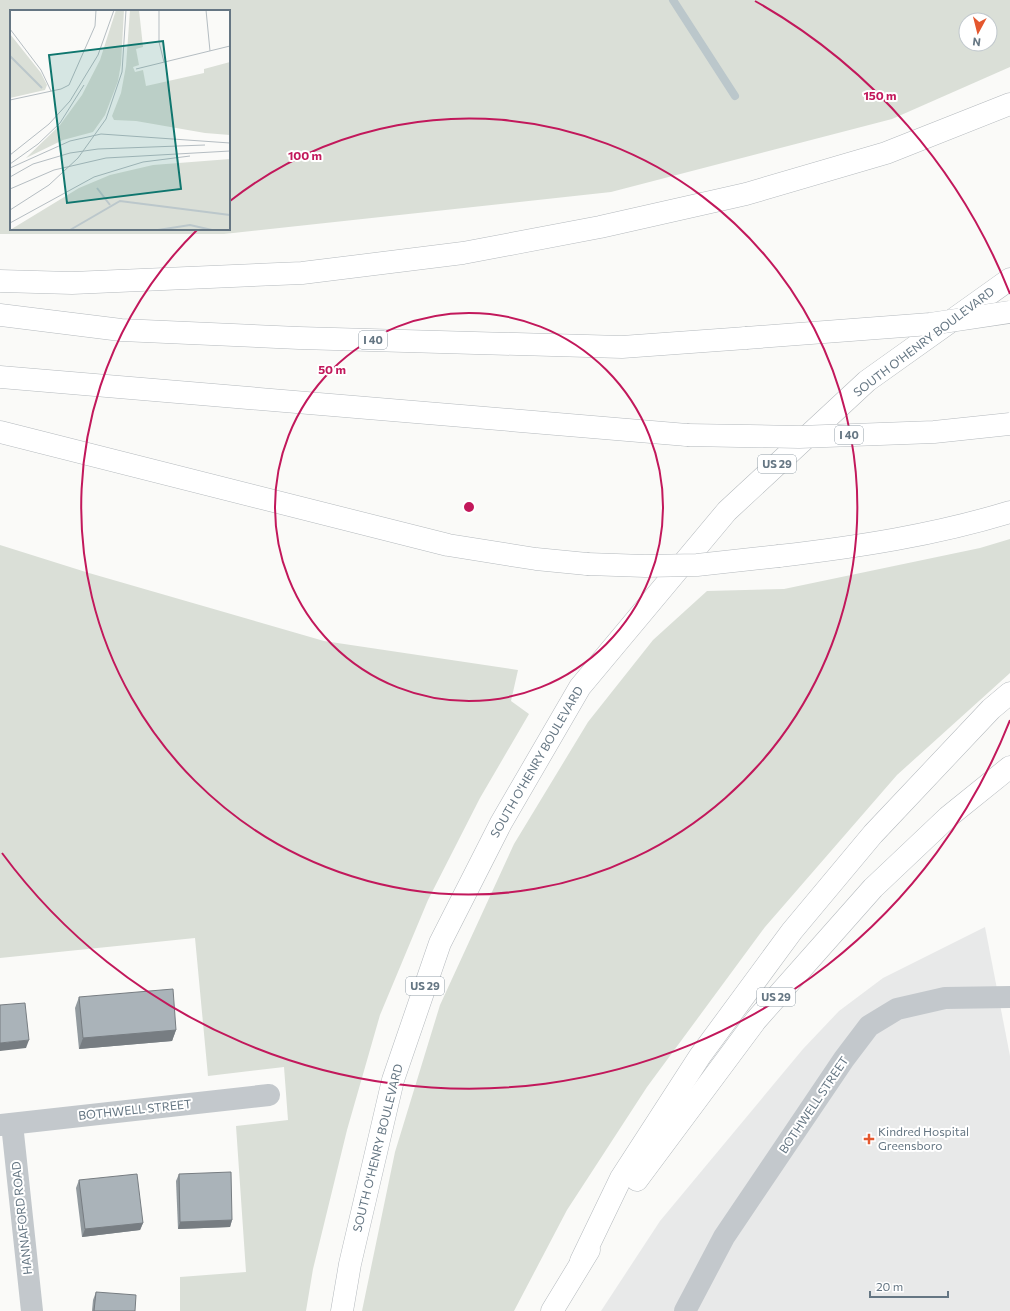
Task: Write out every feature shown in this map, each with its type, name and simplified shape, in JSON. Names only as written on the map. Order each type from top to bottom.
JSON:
[{"type":"highway","points":[[0,282],[72,283],[302,273],[463,253],[600,227],[746,194],[886,153],[1010,104]]},
{"type":"highway","name":"SOUTH O'HENRY BOULEVARD","points":[[342,1311],[350,1264],[393,1080],[440,944],[501,823],[580,687],[727,512],[867,381],[1010,279]]},
{"type":"highway","name":"I 40","points":[[0,315],[121,330],[307,338],[622,347],[930,324],[1010,312]]},
{"type":"highway","name":"I 40","points":[[0,377],[687,435],[799,437],[934,432],[1010,424]]},
{"type":"highway","points":[[0,432],[448,545],[536,559],[587,564],[645,566],[697,565],[869,545],[921,535],[1010,512]]},
{"type":"highway","points":[[581,1261],[621,1178],[700,1056],[792,931],[874,834],[991,709],[1010,693]]},
{"type":"highway","name":"US 29","points":[[552,1311],[581,1261],[652,1158],[756,1020],[873,888],[948,817],[1010,767]]},
{"type":"street","name":"BOTHWELL STREET","points":[[685,1311],[724,1237],[844,1059],[869,1026],[897,1009],[938,1000],[1010,997]]},
{"type":"street","name":"BOTHWELL STREET","points":[[6,1125],[269,1095]]},
{"type":"street","name":"HANNAFORD ROAD","points":[[6,1125],[32,1311]]},
{"type":"shaded area","points":[[0,0],[1010,0],[1010,67],[892,119],[611,192],[224,234],[0,234]]},
{"type":"shaded area","points":[[1010,539],[1010,673],[897,775],[765,927],[647,1087],[567,1210],[514,1311],[362,1311],[395,1152],[440,1005],[514,844],[588,722],[653,640],[707,591],[784,589],[980,548]]},
{"type":"shaded area","points":[[0,545],[89,573],[324,641],[518,670],[511,701],[529,714],[480,798],[428,900],[380,1015],[347,1130],[313,1269],[306,1311],[180,1311],[180,1277],[246,1272],[236,1126],[288,1120],[284,1067],[208,1076],[195,938],[0,958]]},
{"type":"shaded area","name":"Kindred Hospital Greensboro","points":[[985,927],[1010,1056],[1010,1311],[601,1311],[660,1221],[803,1049],[839,1011],[883,978]]},
{"type":"building","points":[[173,989],[176,1030],[83,1038],[79,997]]},
{"type":"building","points":[[25,1003],[29,1040],[0,1043],[0,1005]]},
{"type":"building","points":[[231,1172],[232,1220],[180,1222],[179,1174]]},
{"type":"building","points":[[137,1174],[143,1223],[85,1229],[79,1180]]},
{"type":"building","points":[[96,1292],[136,1295],[135,1311],[94,1311]]},
{"type":"waterway","points":[[673,0],[735,96]]},
{"type":"place","name":"Kindred Hospital Greensboro","points":[[869,1139]]}]
